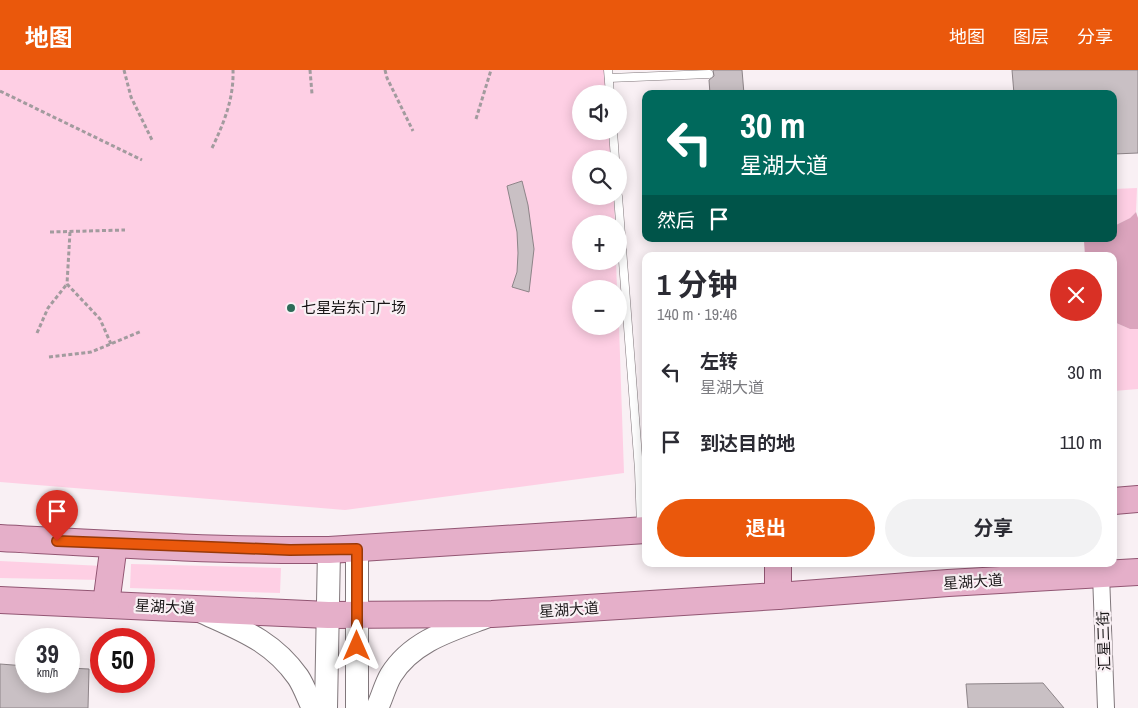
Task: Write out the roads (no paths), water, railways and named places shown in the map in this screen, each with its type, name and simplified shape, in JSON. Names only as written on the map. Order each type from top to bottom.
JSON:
[{"type":"main road","points":[[1117,501],[1138,499]]},
{"type":"main road","points":[[0,538],[114,544],[329,550],[642,530]]},
{"type":"main road","points":[[106,604],[114,544]]},
{"type":"main road","points":[[357,549],[357,708]]},
{"type":"main road","points":[[326,708],[329,550]]},
{"type":"main road","points":[[778,567],[778,596]]},
{"type":"main road","name":"星湖大道","points":[[0,600],[328,615],[492,614],[1138,572]]},
{"type":"main road","points":[[197,609],[261,640],[283,657],[299,678],[313,708]]},
{"type":"main road","points":[[377,708],[391,675],[425,641],[492,614]]},
{"type":"street","name":"汇星三街","points":[[1101,575],[1106,708]]},
{"type":"lane","points":[[609,74],[709,74]]},
{"type":"lane","points":[[619,205],[642,506]]},
{"type":"place","name":"七星岩东门广场","points":[[291,308]]}]
